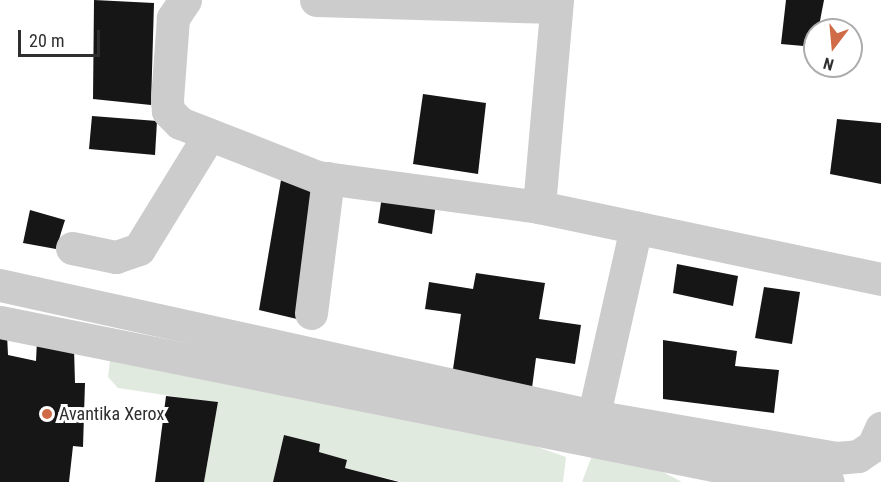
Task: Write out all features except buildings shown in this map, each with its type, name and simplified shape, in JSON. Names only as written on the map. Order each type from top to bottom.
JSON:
[{"type":"street","points":[[185,0],[173,18],[168,111],[209,135],[328,178],[539,207],[881,279]]},
{"type":"street","points":[[316,0],[556,3],[539,207]]},
{"type":"street","points":[[72,248],[116,257],[139,249],[209,135]]},
{"type":"street","points":[[310,313],[328,178]]},
{"type":"street","points":[[590,428],[636,228]]},
{"type":"street","points":[[0,285],[590,428],[703,473],[828,482]]},
{"type":"street","points":[[0,322],[590,428],[836,458],[858,456],[873,446],[881,428]]},
{"type":"shaded area","points":[[111,352],[532,445],[566,457],[563,482],[402,482],[345,468],[347,460],[319,452],[319,444],[284,435],[273,482],[204,482],[218,403],[118,388],[108,377]]},
{"type":"shaded area","points":[[593,453],[648,464],[682,482],[582,482]]},
{"type":"place","name":"Avantika Xerox","points":[[47,414]]}]
